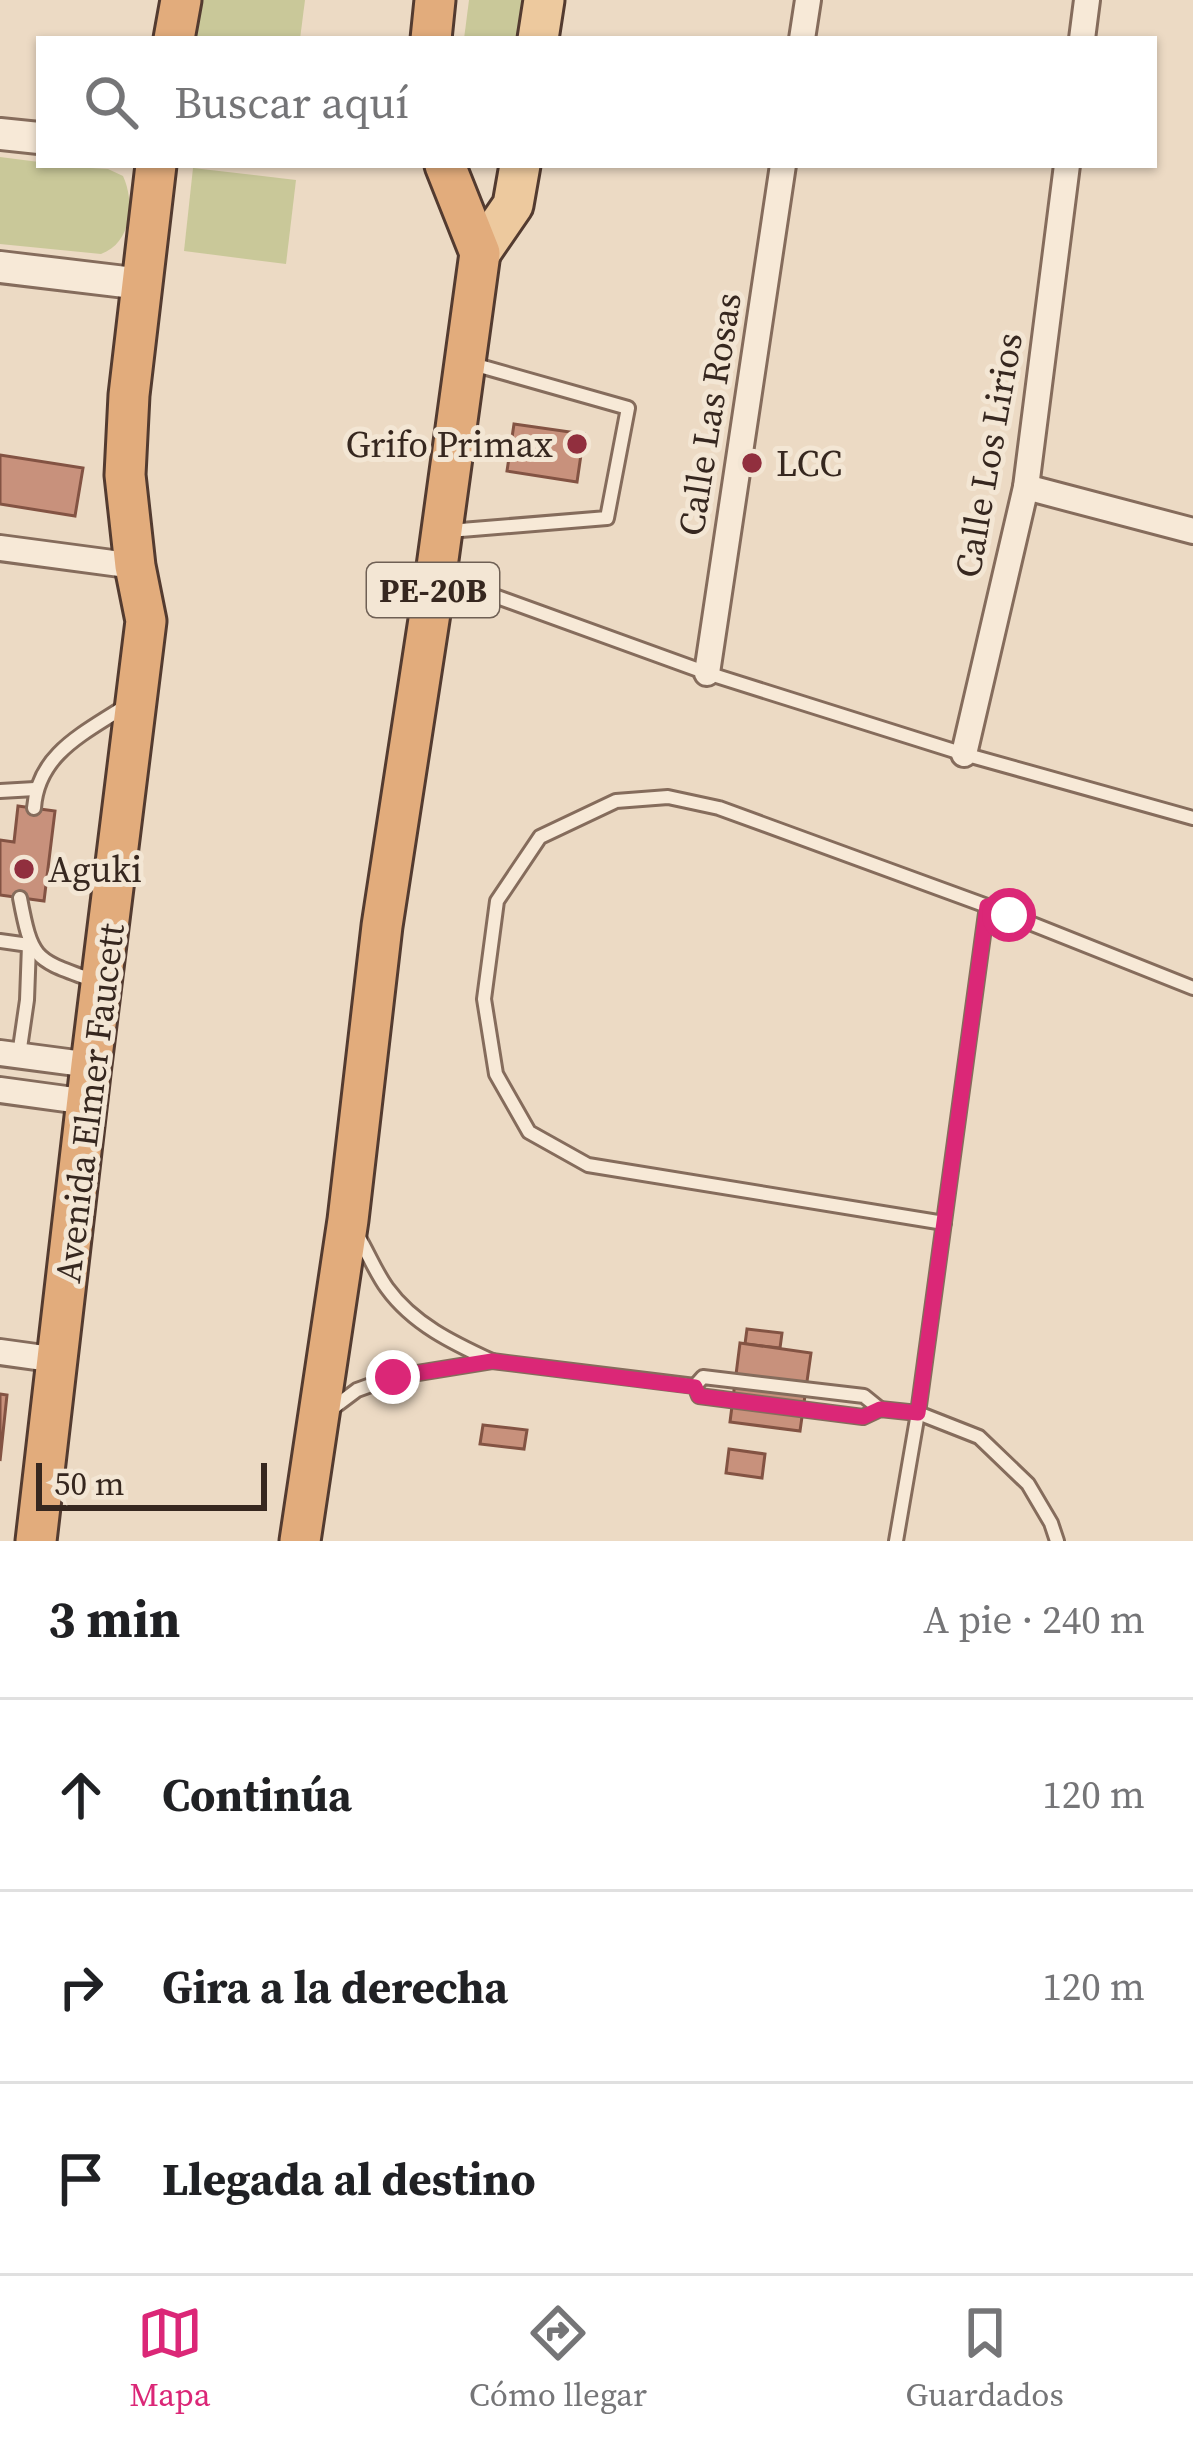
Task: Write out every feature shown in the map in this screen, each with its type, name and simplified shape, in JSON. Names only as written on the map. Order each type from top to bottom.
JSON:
[{"type":"highway","points":[[175,36],[182,0]]},
{"type":"highway","points":[[431,36],[435,0]]},
{"type":"highway","name":"Avenida Elmer Faucett","points":[[36,1541],[146,621],[125,475],[129,395],[156,168]]},
{"type":"highway","points":[[446,168],[480,253]]},
{"type":"highway","name":"PE-20B","points":[[300,1541],[348,1220],[382,926],[480,253]]},
{"type":"main road","points":[[538,36],[544,0]]},
{"type":"main road","points":[[480,253],[513,205],[519,168]]},
{"type":"street","points":[[802,36],[808,0]]},
{"type":"street","points":[[1082,36],[1087,0]]},
{"type":"street","points":[[0,134],[36,138]]},
{"type":"street","name":"Calle Las Rosas","points":[[707,673],[783,168]]},
{"type":"street","name":"Calle Los Lirios","points":[[964,754],[1027,487],[1066,168]]},
{"type":"street","points":[[0,267],[142,284]]},
{"type":"street","points":[[1027,487],[1193,531]]},
{"type":"street","points":[[0,548],[135,566]]},
{"type":"street","points":[[9,1054],[90,1083]]},
{"type":"street","points":[[0,1090],[90,1083]]},
{"type":"street","points":[[0,1352],[58,1360]]},
{"type":"lane","points":[[441,531],[608,518],[628,408],[464,362]]},
{"type":"lane","points":[[436,574],[707,673],[964,754],[1193,818]]},
{"type":"lane","points":[[34,808],[35,789],[49,762],[138,698]]},
{"type":"lane","points":[[0,790],[35,789]]},
{"type":"lane","points":[[944,1223],[588,1165],[529,1132],[496,1073],[484,999],[497,901],[540,837],[616,800],[668,797],[719,808],[1193,988]]},
{"type":"lane","points":[[9,1054],[27,1000],[28,945],[20,898]]},
{"type":"lane","points":[[896,1541],[918,1413],[987,906]]},
{"type":"lane","points":[[0,941],[28,945],[50,965],[103,983]]},
{"type":"lane","points":[[348,1220],[386,1287],[407,1310],[442,1337],[492,1361]]},
{"type":"lane","points":[[317,1419],[373,1384],[492,1361],[695,1387]]},
{"type":"lane","points":[[695,1387],[703,1377],[864,1396],[880,1409]]},
{"type":"lane","points":[[695,1387],[699,1396],[863,1417],[880,1409],[918,1413],[980,1437],[1028,1484],[1057,1541]]},
{"type":"green space","points":[[186,0],[305,0],[300,36],[180,36]]},
{"type":"green space","points":[[469,0],[526,0],[521,36],[464,36]]},
{"type":"green space","points":[[0,157],[36,162],[36,168],[108,169],[123,176],[128,221],[111,249],[101,254],[0,244]]},
{"type":"green space","points":[[193,168],[296,180],[286,264],[184,251]]},
{"type":"building","points":[[514,424],[584,434],[577,482],[507,471]]},
{"type":"building","points":[[0,455],[83,468],[75,516],[0,504]]},
{"type":"building","name":"Aguki","points":[[18,806],[55,811],[44,901],[0,895],[0,840],[14,842]]},
{"type":"building","points":[[747,1329],[782,1333],[780,1348],[745,1344]]},
{"type":"building","points":[[740,1343],[811,1353],[800,1431],[730,1422]]},
{"type":"building","points":[[0,1394],[7,1395],[0,1461]]},
{"type":"building","points":[[483,1425],[527,1430],[524,1449],[480,1444]]},
{"type":"building","points":[[729,1449],[765,1454],[762,1478],[726,1473]]},
{"type":"place","name":"Grifo Primax","points":[[577,444]]},
{"type":"place","name":"LCC","points":[[752,463]]},
{"type":"place","name":"Aguki","points":[[24,869]]},
{"type":"route","points":[[393,1377],[492,1361],[695,1387],[699,1396],[863,1417],[880,1409],[918,1413],[987,906],[1009,915]]}]
